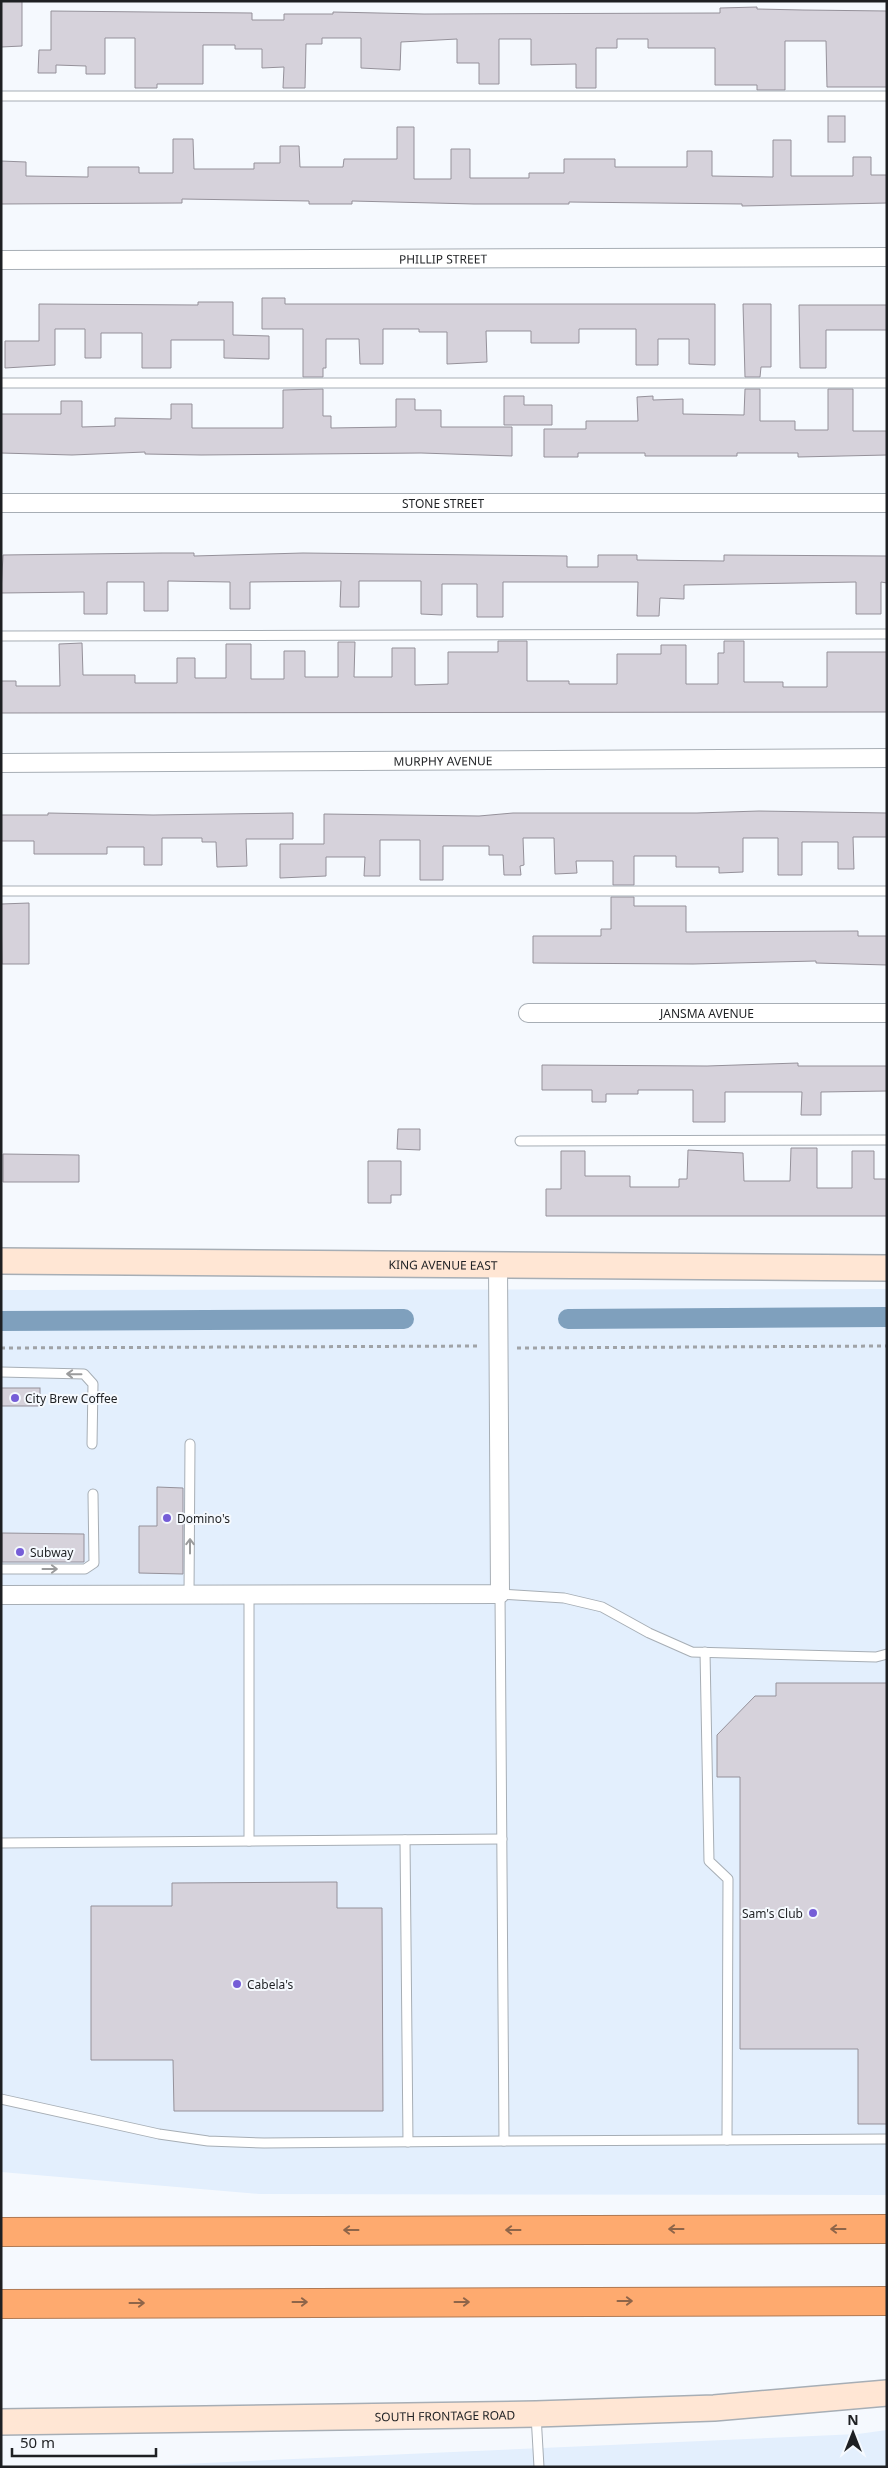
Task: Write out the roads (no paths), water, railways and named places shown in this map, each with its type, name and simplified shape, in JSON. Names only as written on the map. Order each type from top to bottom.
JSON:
[{"type":"highway","points":[[1,2220],[112,2232]]},
{"type":"highway","points":[[1,2232],[887,2229]]},
{"type":"highway","points":[[1,2304],[887,2301]]},
{"type":"highway","points":[[1,2311],[99,2303]]},
{"type":"main road","name":"KING AVENUE EAST","points":[[1,1261],[887,1268]]},
{"type":"main road","name":"SOUTH FRONTAGE ROAD","points":[[1,2422],[536,2414],[714,2408],[887,2393]]},
{"type":"street","name":"PHILLIP STREET","points":[[1,260],[887,257]]},
{"type":"street","name":"STONE STREET","points":[[1,503],[887,504]]},
{"type":"street","name":"MURPHY AVENUE","points":[[1,764],[887,758]]},
{"type":"street","name":"JANSMA AVENUE","points":[[528,1014],[887,1013]]},
{"type":"street","points":[[1,1595],[500,1594],[498,1265]]},
{"type":"lane","points":[[1,96],[887,96]]},
{"type":"lane","points":[[1,383],[887,383]]},
{"type":"lane","points":[[1,636],[887,634]]},
{"type":"lane","points":[[1,890],[887,891]]},
{"type":"lane","points":[[520,1140],[887,1140]]},
{"type":"lane","points":[[1,1372],[84,1374],[93,1384],[92,1444]]},
{"type":"lane","points":[[189,1595],[190,1444]]},
{"type":"lane","points":[[1,1569],[85,1569],[94,1563],[93,1494]]},
{"type":"lane","points":[[504,2142],[500,1594],[564,1598],[602,1607],[692,1652],[876,1657],[887,1654]]},
{"type":"lane","points":[[249,1595],[249,1841]]},
{"type":"lane","points":[[705,1652],[709,1860],[728,1879],[727,2140]]},
{"type":"lane","points":[[1,1843],[502,1839]]},
{"type":"lane","points":[[405,1840],[408,2142]]},
{"type":"lane","points":[[1,2099],[159,2134],[208,2141],[264,2143],[887,2139]]},
{"type":"lane","points":[[536,2414],[539,2467]]},
{"type":"waterway","points":[[568,1319],[887,1317]]},
{"type":"waterway","points":[[1,1321],[404,1319]]},
{"type":"place","name":"City Brew Coffee","points":[[15,1398]]},
{"type":"place","name":"Domino's","points":[[167,1518]]},
{"type":"place","name":"Subway","points":[[20,1552]]},
{"type":"place","name":"Sam's Club","points":[[813,1913]]},
{"type":"place","name":"Cabela's","points":[[237,1984]]}]
